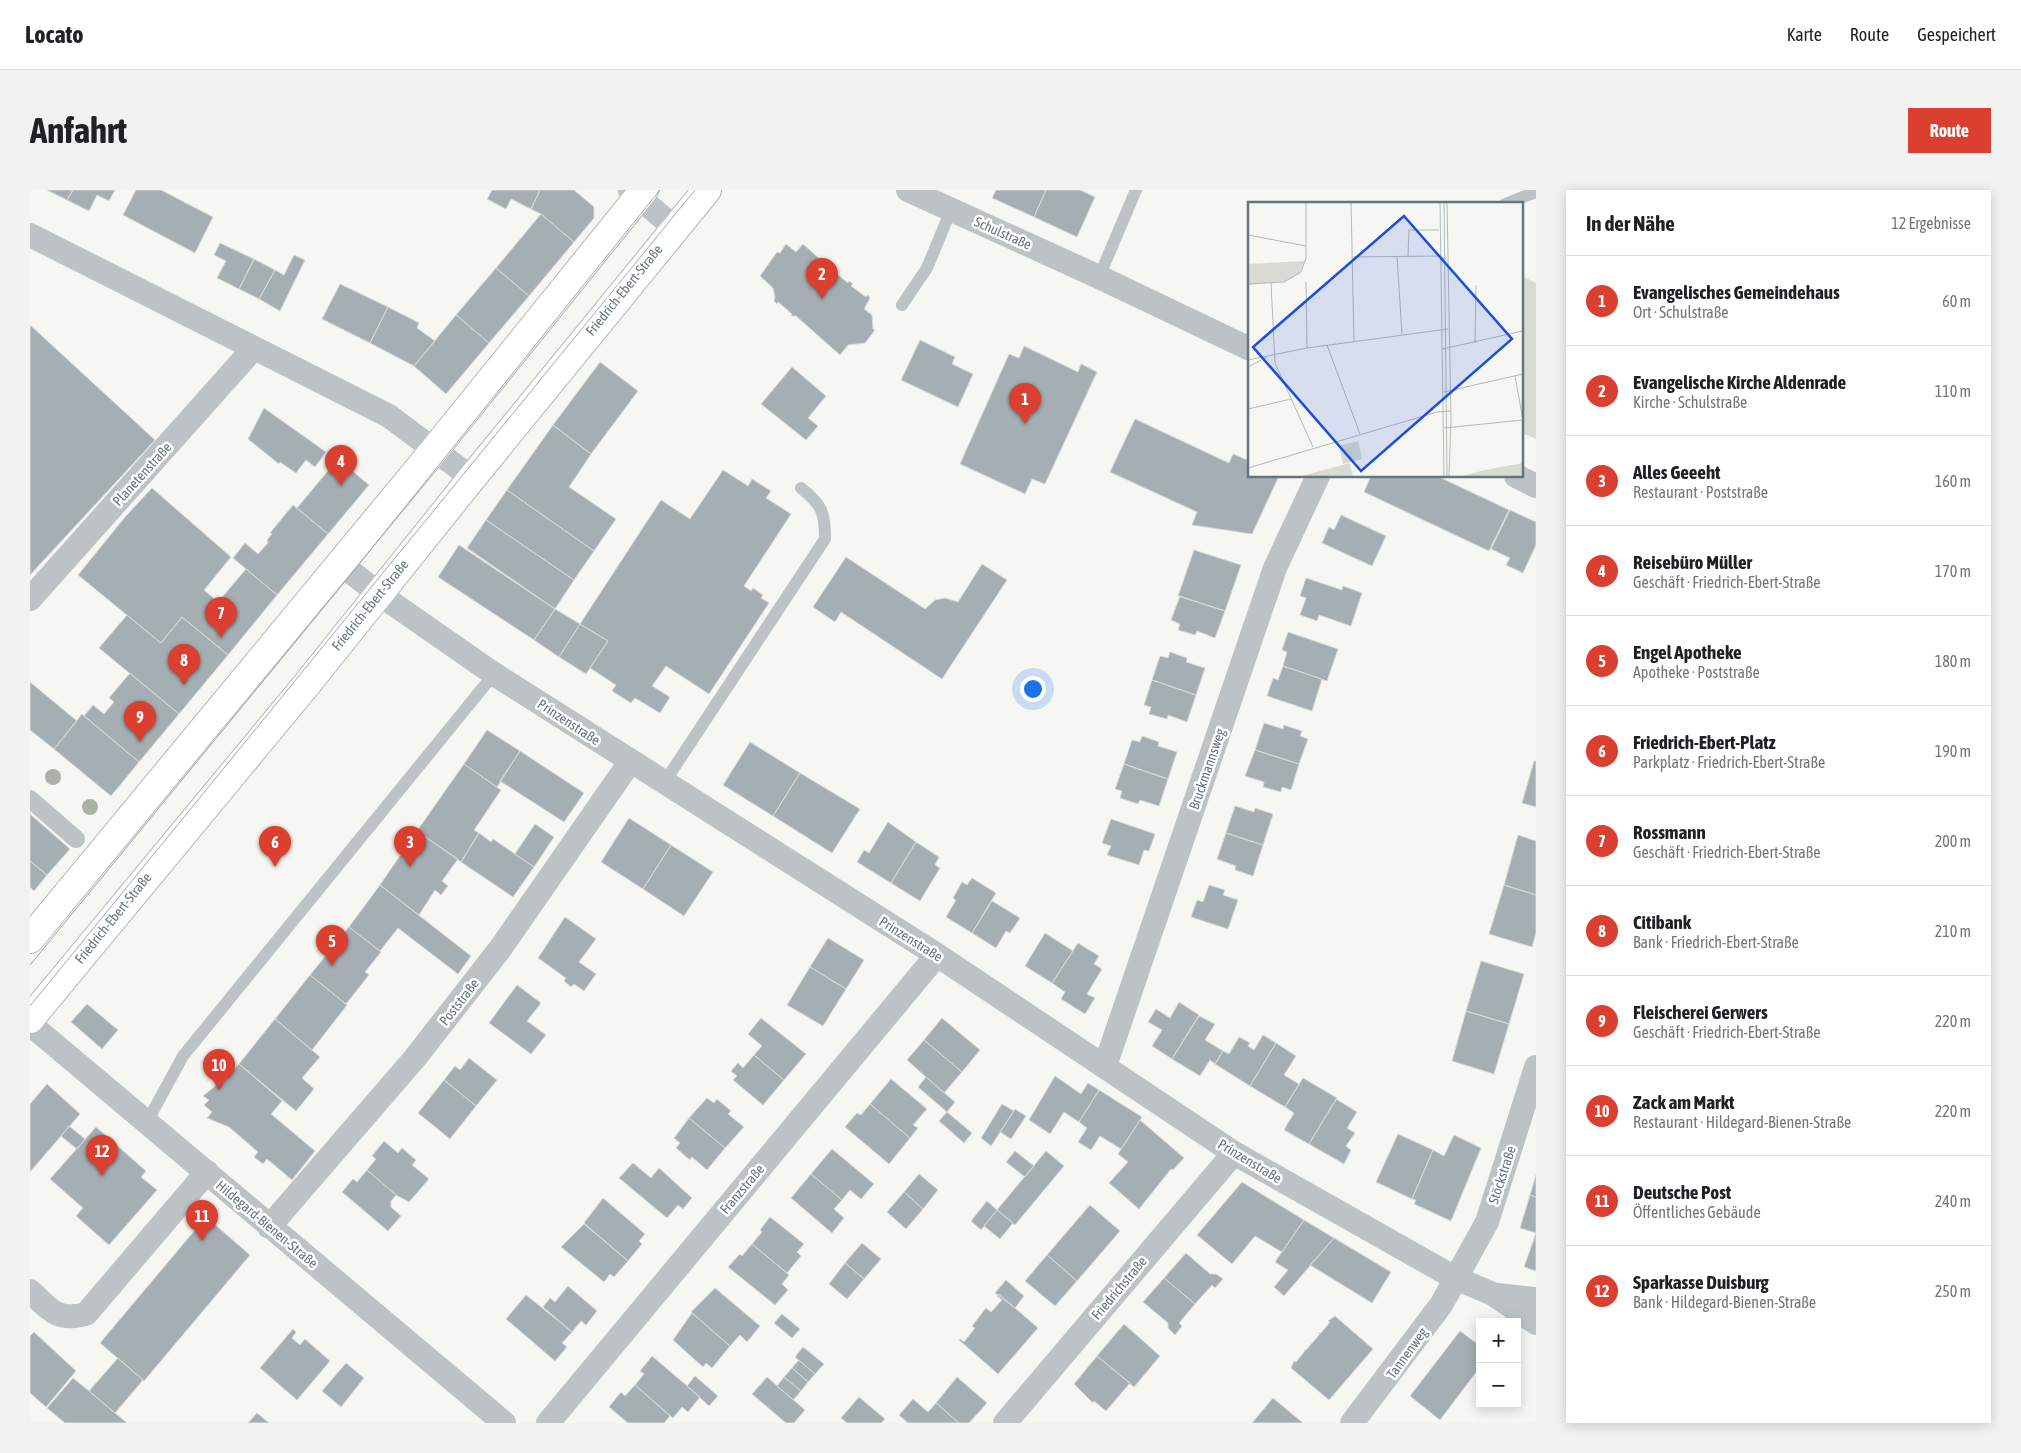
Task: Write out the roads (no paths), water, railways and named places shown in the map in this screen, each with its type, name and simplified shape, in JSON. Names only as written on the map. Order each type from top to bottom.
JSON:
[{"type":"main road","name":"Friedrich-Ebert-Straße","points":[[30,1018],[379,594],[707,190]]},
{"type":"main road","points":[[30,939],[435,449],[637,192]]},
{"type":"street","name":"Schulstraße","points":[[908,190],[1099,277],[1248,349]]},
{"type":"street","points":[[637,192],[675,228]]},
{"type":"street","points":[[30,235],[389,416],[472,478]]},
{"type":"street","name":"Planetenstraße","points":[[30,599],[254,348]]},
{"type":"street","name":"Bruckmannsweg","points":[[1105,1066],[1276,568],[1317,478]]},
{"type":"street","points":[[1520,478],[1536,486]]},
{"type":"street","name":"Prinzenstraße","points":[[341,564],[379,594],[494,674],[937,955],[1234,1153],[1455,1278],[1493,1294],[1536,1323]]},
{"type":"street","name":"Poststraße","points":[[270,1227],[415,1058],[488,964],[630,762]]},
{"type":"street","points":[[30,800],[76,839]]},
{"type":"street","name":"Franzstraße","points":[[548,1423],[937,955]]},
{"type":"street","name":"Hildegard-Bienen-Straße","points":[[30,1024],[504,1423]]},
{"type":"street","name":"Stöckstraße","points":[[1455,1278],[1487,1222],[1536,1067]]},
{"type":"street","name":"Friedrichstraße","points":[[1005,1423],[1234,1153]]},
{"type":"street","points":[[30,1291],[57,1316],[70,1318],[86,1314],[207,1172]]},
{"type":"street","name":"Tannenweg","points":[[1352,1423],[1382,1387],[1441,1305],[1455,1278]]},
{"type":"street","name":"Prinzenstraße","points":[[1493,1294],[1536,1299]]},
{"type":"lane","points":[[1099,277],[1136,190]]},
{"type":"lane","points":[[1510,202],[1536,192]]},
{"type":"lane","points":[[902,305],[927,268],[951,210]]},
{"type":"lane","points":[[664,783],[825,538],[825,521],[818,502],[801,488]]},
{"type":"lane","points":[[147,1122],[183,1056],[494,674]]},
{"type":"tram line","points":[[30,965],[352,573],[660,190]]},
{"type":"tram line","points":[[30,1006],[695,190]]},
{"type":"place","name":"Evangelische Kirche Aldenrade","points":[[822,299]]},
{"type":"place","name":"Evangelisches Gemeindehaus","points":[[1025,424]]},
{"type":"place","name":"Reisebüro Müller","points":[[341,486]]},
{"type":"place","name":"Rossmann","points":[[221,638]]},
{"type":"place","name":"Citibank","points":[[184,685]]},
{"type":"place","name":"Fleischerei Gerwers","points":[[140,742]]},
{"type":"place","name":"Friedrich-Ebert-Platz","points":[[275,867]]},
{"type":"place","name":"Alles Geeeht","points":[[410,867]]},
{"type":"place","name":"Engel Apotheke","points":[[332,966]]},
{"type":"place","name":"Zack am Markt","points":[[219,1090]]},
{"type":"place","name":"Sparkasse Duisburg","points":[[102,1176]]},
{"type":"place","name":"Deutsche Post","points":[[202,1241]]}]
